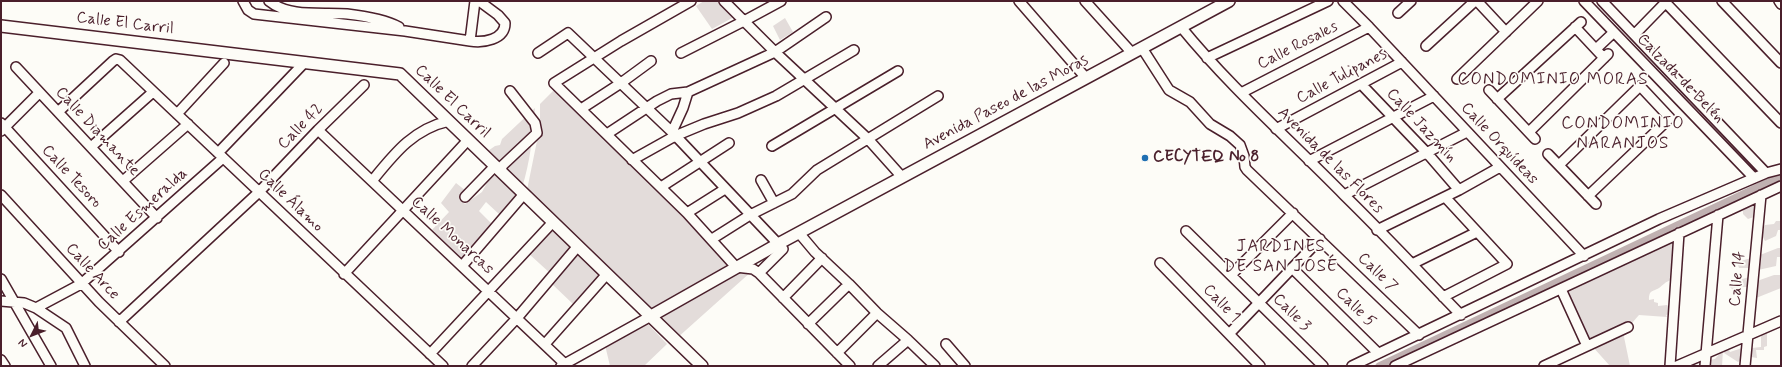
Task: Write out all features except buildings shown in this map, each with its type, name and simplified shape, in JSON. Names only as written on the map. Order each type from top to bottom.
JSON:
[{"type":"main road","name":"Avenida Paseo de las Moras","points":[[651,316],[778,244],[1229,1]]},
{"type":"main road","name":"Calle El Carril","points":[[1,26],[400,74],[702,366]]},
{"type":"street","points":[[244,1],[248,10],[254,14],[405,31],[479,43],[491,40],[502,34],[505,29],[505,23],[498,15],[479,1]]},
{"type":"street","points":[[470,42],[475,1]]},
{"type":"street","points":[[691,1],[593,57],[554,83],[687,213],[736,267],[753,269],[759,273],[850,366]]},
{"type":"street","points":[[724,1],[775,52],[868,139],[902,177]]},
{"type":"street","points":[[681,53],[781,1]]},
{"type":"street","points":[[1019,1],[1086,78]]},
{"type":"street","points":[[1085,1],[1137,50]]},
{"type":"street","points":[[1207,58],[1328,1]]},
{"type":"street","name":"Calle Orquídeas","points":[[1343,1],[1369,26],[1584,256]]},
{"type":"street","points":[[1398,13],[1411,1]]},
{"type":"street","points":[[1426,46],[1476,1],[1506,32]]},
{"type":"street","points":[[1457,79],[1538,1]]},
{"type":"street","name":"Calzada de Belén","points":[[1584,1],[1754,178]]},
{"type":"street","name":"Calzada de Belén","points":[[1602,1],[1766,173]]},
{"type":"street","points":[[1722,1],[1781,63]]},
{"type":"street","points":[[268,16],[270,2],[300,12],[348,14],[383,21],[405,31]]},
{"type":"street","points":[[1635,34],[1666,2],[1781,123]]},
{"type":"street","points":[[607,134],[645,108],[671,94],[688,92],[775,52],[826,17]]},
{"type":"street","points":[[1489,90],[1497,99],[1532,135],[1606,56],[1596,49],[1578,24],[1497,99]]},
{"type":"street","name":"Calle Rosales","points":[[1240,93],[1369,26]]},
{"type":"street","name":"Avenida de las Flores","points":[[1181,27],[1207,58],[1240,93],[1344,195],[1460,315]]},
{"type":"street","points":[[1596,49],[1614,32]]},
{"type":"street","points":[[538,52],[568,33],[674,134],[783,249],[759,273]]},
{"type":"street","points":[[632,160],[674,134],[738,113],[776,96],[854,50]]},
{"type":"street","name":"Calle 7","points":[[1137,50],[1169,90],[1190,102],[1210,124],[1230,136],[1240,145],[1244,156],[1245,167],[1419,335]]},
{"type":"street","name":"Calle Álamo","points":[[58,112],[116,59],[188,124],[344,274],[443,366]]},
{"type":"street","points":[[581,110],[621,84],[651,61]]},
{"type":"street","points":[[221,155],[305,62]]},
{"type":"street","name":"Calle Tulipanes","points":[[1276,129],[1402,62]]},
{"type":"street","points":[[176,114],[224,63]]},
{"type":"street","name":"Calle Diamante","points":[[16,68],[157,218]]},
{"type":"street","points":[[772,146],[836,110],[898,72]]},
{"type":"street","name":"Calle 42","points":[[119,322],[259,192],[364,84]]},
{"type":"street","name":"Calle Jazmín","points":[[1361,84],[1428,153],[1459,190]]},
{"type":"street","points":[[1559,164],[1640,86],[1656,102],[1670,118],[1588,196]]},
{"type":"street","points":[[466,197],[497,168],[503,165],[536,133],[535,123],[510,90]]},
{"type":"street","points":[[1656,102],[1670,90]]},
{"type":"street","points":[[91,147],[153,92]]},
{"type":"street","points":[[674,134],[684,108],[688,92]]},
{"type":"street","points":[[2,127],[40,93]]},
{"type":"street","points":[[712,239],[750,215],[792,194],[817,170],[938,96]]},
{"type":"street","points":[[1309,161],[1434,96]]},
{"type":"street","points":[[1685,106],[1694,97]]},
{"type":"street","points":[[372,181],[392,156],[417,133],[436,124],[449,121]]},
{"type":"street","points":[[123,181],[188,124]]},
{"type":"street","name":"Calle Tesoro","points":[[2,127],[119,252]]},
{"type":"street","name":"Calle Monarcas","points":[[318,130],[545,344],[563,365]]},
{"type":"street","points":[[1344,195],[1467,132]]},
{"type":"street","points":[[344,274],[468,140]]},
{"type":"street","points":[[661,187],[699,161],[730,143]]},
{"type":"street","points":[[1548,154],[1596,204]]},
{"type":"street","name":"Calle Esmeralda","points":[[36,308],[81,284],[157,218],[221,155]]},
{"type":"street","points":[[1377,230],[1459,190],[1500,167]]},
{"type":"street","points":[[1352,366],[1659,219],[1766,173],[1781,169]]},
{"type":"street","points":[[761,180],[774,203]]},
{"type":"street","points":[[1394,366],[1781,186]]},
{"type":"street","points":[[687,213],[725,189]]},
{"type":"street","points":[[462,266],[524,194]]},
{"type":"street","name":"Calle Arce","points":[[1,195],[81,284],[165,366]]},
{"type":"street","name":"Calle 14","points":[[1745,366],[1761,195]]},
{"type":"street","points":[[1443,297],[1507,264],[1445,197]]},
{"type":"street","points":[[1231,275],[1293,213]]},
{"type":"street","points":[[1705,366],[1718,215]]},
{"type":"street","points":[[430,354],[553,222]]},
{"type":"street","name":"Calle 3","points":[[1186,232],[1323,366]]},
{"type":"street","points":[[1412,264],[1477,232]]},
{"type":"street","points":[[799,233],[877,313],[935,366]]},
{"type":"street","points":[[1670,366],[1679,233]]},
{"type":"street","points":[[1229,334],[1320,239]]},
{"type":"street","points":[[472,366],[517,318],[578,246]]},
{"type":"street","points":[[783,298],[822,258]]},
{"type":"street","name":"Calle 1","points":[[1160,262],[1260,366]]},
{"type":"street","name":"Calle 5","points":[[1292,268],[1378,353]]},
{"type":"street","points":[[545,344],[607,274]]},
{"type":"street","points":[[2,283],[51,366]]},
{"type":"street","points":[[808,324],[849,284]]},
{"type":"street","points":[[1561,289],[1587,346]]},
{"type":"street","points":[[1,301],[24,303],[36,308],[66,328],[85,366]]},
{"type":"street","points":[[837,353],[877,313]]},
{"type":"street","points":[[563,365],[651,316]]},
{"type":"street","points":[[1677,366],[1781,321]]},
{"type":"street","points":[[1544,366],[1628,327]]},
{"type":"street","points":[[878,366],[908,340]]},
{"type":"street","points":[[946,344],[965,366]]},
{"type":"street","points":[[1,360],[5,366]]},
{"type":"shaded area","points":[[704,1],[718,1],[734,17],[712,29],[696,6]]},
{"type":"shaded area","points":[[785,18],[793,32],[780,40],[773,26]]},
{"type":"shaded area","points":[[556,88],[599,134],[606,134],[737,266],[650,314],[526,195],[540,126],[540,104]]},
{"type":"shaded area","points":[[535,108],[531,149],[522,188],[485,153],[495,146],[500,145],[502,139]]},
{"type":"shaded area","points":[[493,172],[518,197],[500,215],[486,202],[479,211],[493,225],[462,262],[431,231],[449,212],[441,203],[456,183],[466,191],[459,199],[465,204],[482,192]]},
{"type":"shaded area","points":[[1753,202],[1756,203],[1754,217],[1748,219],[1743,214],[1743,207]]},
{"type":"shaded area","points":[[1776,221],[1781,221],[1781,230],[1778,230],[1776,236],[1765,241],[1760,232],[1765,225],[1774,224]]},
{"type":"shaded area","points":[[551,228],[573,248],[551,274],[528,253]]},
{"type":"shaded area","points":[[1674,239],[1671,280],[1651,292],[1649,297],[1649,300],[1654,299],[1654,302],[1658,303],[1658,306],[1667,305],[1670,308],[1669,314],[1666,315],[1667,317],[1639,315],[1632,323],[1589,341],[1569,296],[1570,289]]},
{"type":"shaded area","points":[[1781,248],[1781,257],[1777,257],[1776,266],[1758,270],[1760,255]]},
{"type":"shaded area","points":[[577,252],[603,276],[574,305],[551,283]]},
{"type":"shaded area","points":[[1751,258],[1749,268],[1739,268],[1738,265],[1734,266],[1734,263]]},
{"type":"shaded area","points":[[740,269],[752,271],[676,339],[653,318]]},
{"type":"shaded area","points":[[1774,275],[1781,275],[1781,288],[1756,298],[1757,281]]},
{"type":"shaded area","points":[[1749,277],[1748,287],[1741,287],[1734,291],[1730,287],[1729,283],[1732,282],[1731,280],[1736,281]]},
{"type":"shaded area","points":[[647,323],[667,344],[644,366],[610,366],[605,345]]},
{"type":"shaded area","points":[[1623,332],[1630,366],[1610,366],[1592,346]]},
{"type":"shaded area","points":[[1767,332],[1767,346],[1764,347],[1764,350],[1756,350],[1757,358],[1751,357],[1752,348],[1761,347],[1761,335]]},
{"type":"shaded area","points":[[1728,348],[1730,352],[1742,348],[1741,360],[1738,362],[1724,353],[1724,349]]},
{"type":"shaded area","points":[[1723,350],[1722,366],[1708,366],[1710,360],[1715,359]]},
{"type":"waterway","points":[[1379,366],[1781,176]]},
{"type":"place","name":"CECYTEQ No 8","points":[[1145,158]]},
{"type":"district","name":"CONDOMINIO MORAS","points":[[1553,80]]},
{"type":"district","name":"CONDOMINIO NARANJOS","points":[[1623,134]]},
{"type":"district","name":"JARDINES DE SAN JOSÉ","points":[[1281,257]]}]
